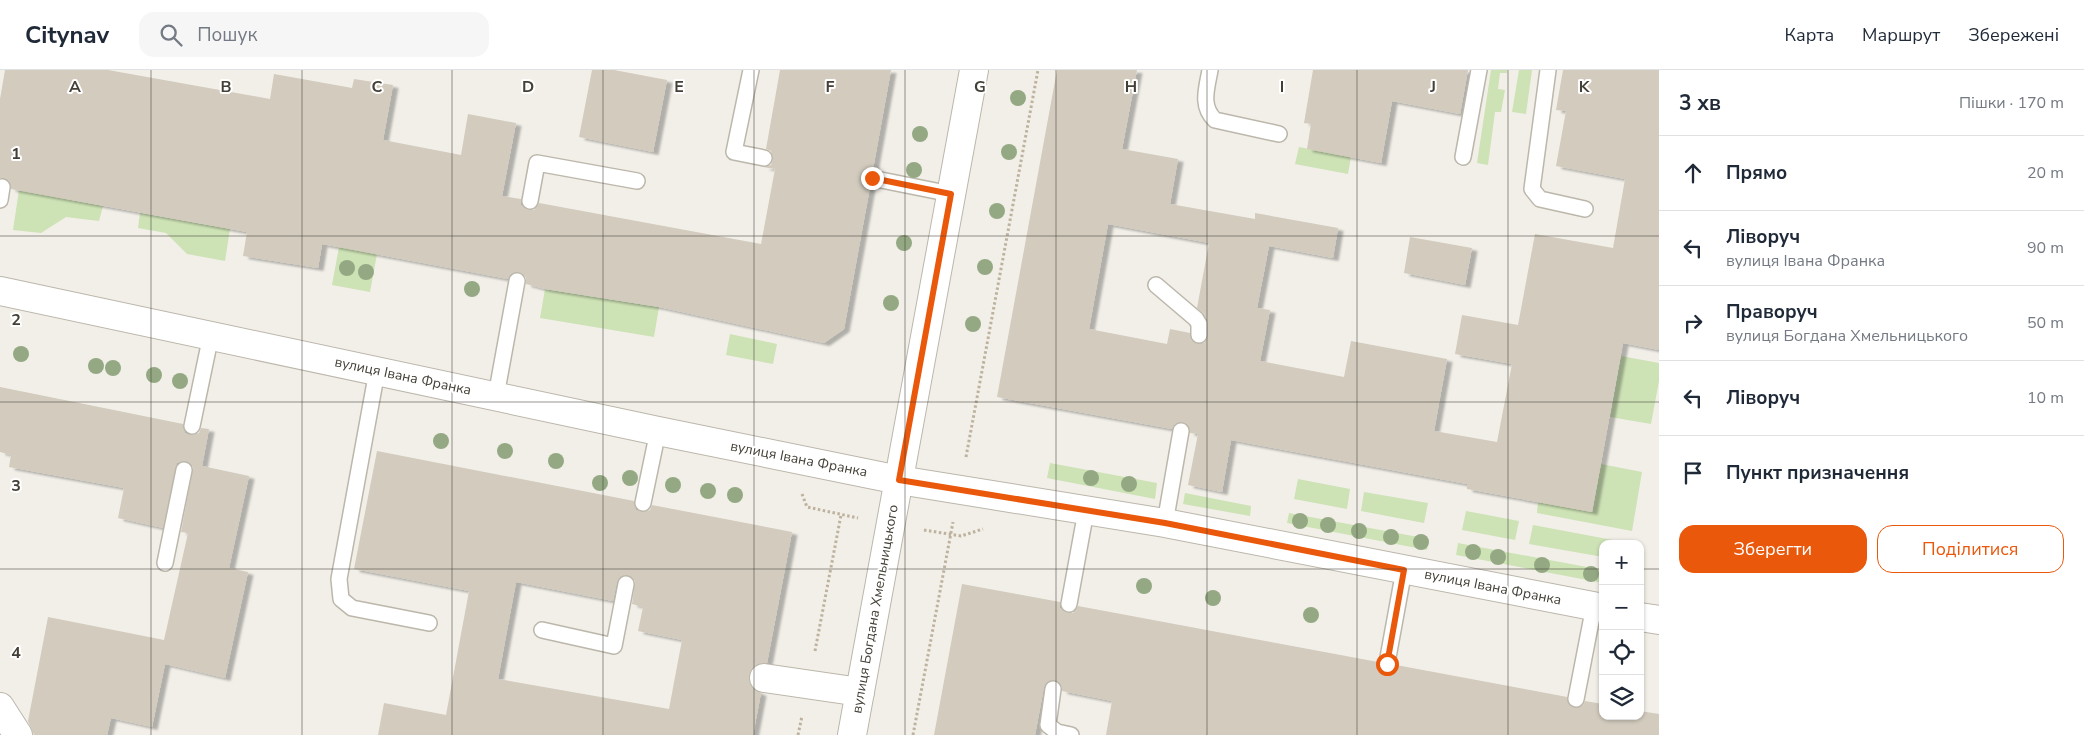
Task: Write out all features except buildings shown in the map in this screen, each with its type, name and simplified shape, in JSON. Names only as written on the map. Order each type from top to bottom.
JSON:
[{"type":"street","name":"вулиця Богдана Хмельницького","points":[[852,735],[974,70]]},
{"type":"street","name":"вулиця Івана Франка","points":[[0,291],[658,431],[899,480],[1165,523],[1598,608]]},
{"type":"street","points":[[1644,618],[1659,620]]},
{"type":"street","points":[[764,678],[860,692]]},
{"type":"street","points":[[0,707],[18,735]]},
{"type":"lane","points":[[751,70],[734,152],[764,158]]},
{"type":"lane","points":[[1210,70],[1205,106],[1208,114],[1215,120],[1279,134]]},
{"type":"lane","points":[[1463,157],[1479,70]]},
{"type":"lane","points":[[1548,70],[1532,189],[1540,199],[1585,209]]},
{"type":"lane","points":[[530,201],[536,162],[637,181]]},
{"type":"lane","points":[[872,178],[951,194]]},
{"type":"lane","points":[[496,396],[516,281]]},
{"type":"lane","points":[[1156,285],[1196,319],[1199,324],[1199,335]]},
{"type":"lane","points":[[192,426],[211,335]]},
{"type":"lane","points":[[377,371],[339,579],[341,598],[352,608],[429,623]]},
{"type":"lane","points":[[643,503],[658,431]]},
{"type":"lane","points":[[1165,523],[1181,431]]},
{"type":"lane","points":[[165,563],[184,470]]},
{"type":"lane","points":[[1069,604],[1086,511]]},
{"type":"lane","points":[[1387,664],[1404,570]]},
{"type":"lane","points":[[542,630],[614,646],[626,584]]},
{"type":"lane","points":[[1576,699],[1598,608]]},
{"type":"lane","points":[[1053,689],[1048,725],[1057,732],[1071,735]]},
{"type":"path","points":[[913,735],[1038,70]]},
{"type":"path","points":[[814,657],[841,515]]},
{"type":"path","points":[[798,735],[802,716]]},
{"type":"green space","points":[[1491,70],[1507,70],[1507,73],[1500,73],[1498,89],[1505,90],[1501,112],[1495,112],[1488,165],[1477,163]]},
{"type":"green space","points":[[1519,70],[1532,70],[1526,114],[1512,112]]},
{"type":"green space","points":[[1299,147],[1351,157],[1348,174],[1295,164]]},
{"type":"green space","points":[[19,190],[103,206],[99,221],[66,217],[41,233],[13,230]]},
{"type":"green space","points":[[140,213],[230,229],[225,261],[187,254],[166,233],[138,228]]},
{"type":"green space","points":[[339,247],[377,254],[370,292],[332,285]]},
{"type":"green space","points":[[545,289],[659,307],[654,337],[540,318]]},
{"type":"green space","points":[[730,334],[777,344],[773,364],[726,355]]},
{"type":"green space","points":[[1621,356],[1659,363],[1659,381],[1651,424],[1610,417]]},
{"type":"green space","points":[[1050,463],[1157,483],[1155,499],[1047,478]]},
{"type":"green space","points":[[1601,464],[1642,472],[1632,531],[1537,513],[1538,502],[1592,512]]},
{"type":"green space","points":[[1298,479],[1350,489],[1347,509],[1294,499]]},
{"type":"green space","points":[[1364,492],[1428,503],[1424,523],[1361,511]]},
{"type":"green space","points":[[1185,493],[1251,506],[1250,516],[1183,504]]},
{"type":"green space","points":[[1466,511],[1519,521],[1515,540],[1462,530]]},
{"type":"green space","points":[[1289,513],[1429,539],[1427,550],[1287,523]]},
{"type":"green space","points":[[1533,525],[1613,540],[1599,540],[1599,556],[1529,544]]},
{"type":"green space","points":[[1458,543],[1599,569],[1599,582],[1456,555]]},
{"type":"route","points":[[872,178],[951,194],[899,480],[1165,523],[1404,570],[1387,664]]}]
